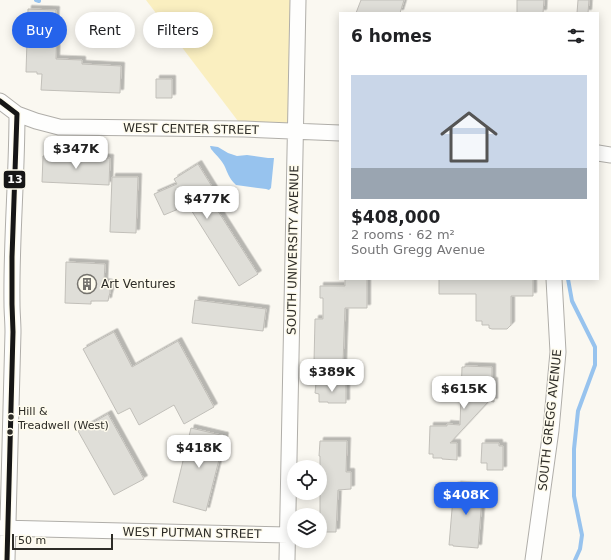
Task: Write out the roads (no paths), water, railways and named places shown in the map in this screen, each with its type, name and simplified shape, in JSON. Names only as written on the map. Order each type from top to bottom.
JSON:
[{"type":"street","name":"SOUTH UNIVERSITY AVENUE","points":[[289,508],[298,0]]},
{"type":"street","name":"WEST CENTER STREET","points":[[0,101],[17,114],[59,127],[244,129],[339,133]]},
{"type":"street","points":[[7,560],[4,528],[13,339],[6,306],[13,216],[17,145],[17,114]]},
{"type":"street","points":[[599,153],[611,155]]},
{"type":"street","name":"SOUTH GREGG AVENUE","points":[[533,560],[551,430],[558,352],[554,280]]},
{"type":"street","name":"WEST PUTMAN STREET","points":[[4,528],[287,535]]},
{"type":"street","name":"SOUTH UNIVERSITY AVENUE","points":[[287,548],[287,560]]},
{"type":"water","points":[[210,146],[218,147],[237,156],[247,155],[274,158],[271,188],[269,190],[236,185]]},
{"type":"waterway","points":[[568,280],[572,301],[595,347],[595,365],[578,411],[574,449],[574,496],[582,535],[580,549],[575,560]]},
{"type":"place","name":"Art Ventures","points":[[87,284]]},
{"type":"place","name":"Hill & Treadwell (West)","points":[[11,417]]}]
